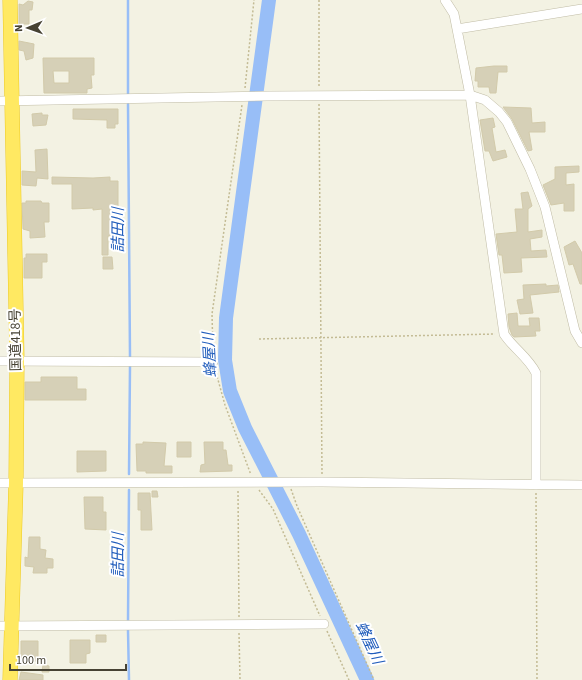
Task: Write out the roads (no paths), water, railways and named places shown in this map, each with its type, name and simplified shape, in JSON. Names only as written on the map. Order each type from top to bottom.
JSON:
[{"type":"highway","name":"国道418号","points":[[10,0],[6,101],[17,361],[16,482],[5,626],[10,680]]},
{"type":"street","points":[[445,0],[454,14],[470,95],[504,334],[513,347],[531,362],[536,373],[536,485]]},
{"type":"street","points":[[457,29],[582,9]]},
{"type":"street","points":[[6,101],[319,95],[470,95],[485,100],[499,112],[510,127],[530,169],[545,207],[575,331],[582,343]]},
{"type":"street","points":[[0,361],[213,362]]},
{"type":"street","points":[[0,482],[322,482],[582,485]]},
{"type":"street","points":[[5,626],[324,624]]},
{"type":"waterway","name":"詰田川","points":[[128,0],[128,95]]},
{"type":"waterway","name":"蜂屋川","points":[[269,0],[226,318],[225,360],[230,391],[245,428],[299,534],[367,680]]},
{"type":"waterway","name":"詰田川","points":[[128,104],[130,357]]},
{"type":"waterway","name":"詰田川","points":[[129,474],[130,366]]},
{"type":"waterway","name":"詰田川","points":[[128,621],[129,490]]},
{"type":"waterway","name":"詰田川","points":[[128,630],[129,680]]}]
